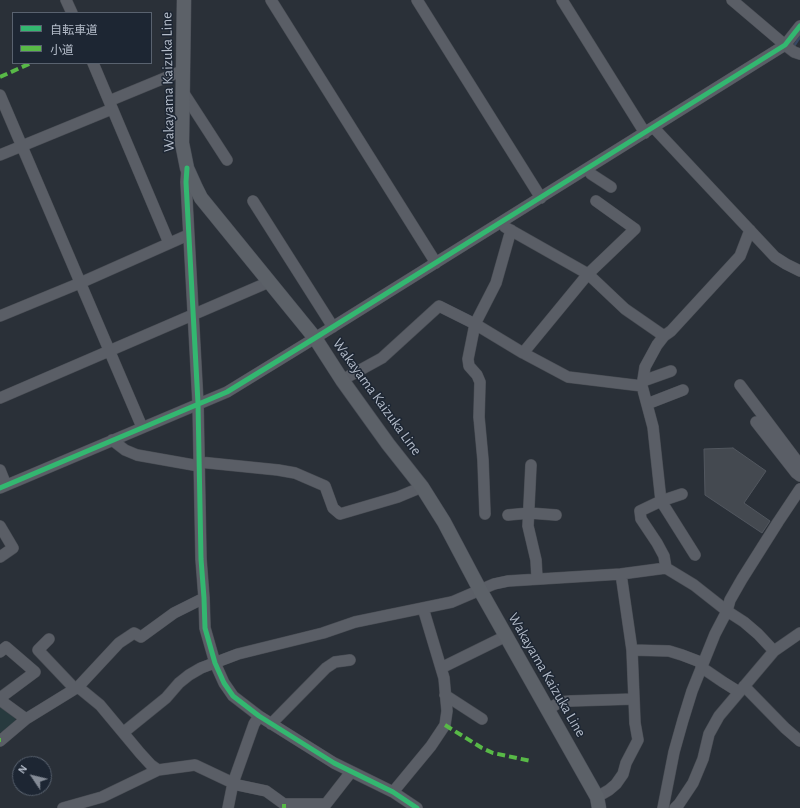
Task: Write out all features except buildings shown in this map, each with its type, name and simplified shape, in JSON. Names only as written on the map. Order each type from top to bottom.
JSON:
[{"type":"main road","name":"Wakayama Kaizuka Line","points":[[184,0],[182,143],[187,168],[201,198],[315,338],[342,380],[388,444],[422,487],[444,522],[598,803]]},
{"type":"street","points":[[66,0],[72,12]]},
{"type":"street","points":[[271,0],[436,263]]},
{"type":"street","points":[[417,0],[541,198]]},
{"type":"street","points":[[562,0],[650,131],[750,230],[775,257],[800,271]]},
{"type":"street","points":[[732,0],[795,53]]},
{"type":"street","points":[[795,53],[800,26]]},
{"type":"street","points":[[0,470],[3,487],[227,392],[650,131],[795,53]]},
{"type":"street","points":[[93,64],[169,243]]},
{"type":"street","points":[[0,155],[184,70]]},
{"type":"street","points":[[183,92],[227,160]]},
{"type":"street","points":[[0,95],[142,427]]},
{"type":"street","points":[[187,168],[186,182],[188,235],[198,403],[204,628],[215,663],[224,683],[233,696],[259,716],[334,763],[394,792],[417,808]]},
{"type":"street","points":[[588,169],[591,174],[611,188]]},
{"type":"street","points":[[253,201],[333,327]]},
{"type":"street","points":[[523,352],[588,274],[635,229],[596,201]]},
{"type":"street","points":[[499,224],[588,274],[625,310],[664,336]]},
{"type":"street","points":[[485,514],[483,460],[479,417],[480,382],[477,375],[469,366],[468,359],[475,324],[496,283],[511,230]]},
{"type":"street","points":[[695,555],[661,501],[653,427],[642,384],[645,367],[657,345],[740,256],[750,230]]},
{"type":"street","points":[[0,316],[80,283],[188,235]]},
{"type":"street","points":[[0,398],[110,352],[269,282]]},
{"type":"street","points":[[342,380],[382,358],[439,306],[475,324],[568,377],[642,384],[671,371]]},
{"type":"street","points":[[740,385],[800,465]]},
{"type":"street","points":[[647,404],[683,390]]},
{"type":"street","points":[[756,422],[796,473],[800,476]]},
{"type":"street","points":[[112,440],[125,450],[137,455],[199,464],[278,470],[295,473],[325,486],[333,508],[340,514],[398,497],[422,487]]},
{"type":"street","points":[[532,465],[528,526],[536,560],[537,578]]},
{"type":"street","points":[[663,808],[674,752],[683,720],[702,665],[727,611],[730,600],[742,578],[800,489]]},
{"type":"street","points":[[666,568],[664,556],[641,519],[640,511],[661,501],[682,494]]},
{"type":"street","points":[[508,515],[529,513],[556,515]]},
{"type":"street","points":[[0,526],[13,548],[0,557]]},
{"type":"street","points":[[124,732],[166,698],[179,683],[189,675],[215,663],[238,654],[323,633],[354,622],[452,602],[494,584],[508,581],[537,578],[621,574],[666,568],[694,585],[727,611],[744,622],[774,651]]},
{"type":"street","points":[[598,803],[616,784],[623,774],[626,763],[638,740],[635,723],[632,650],[621,574]]},
{"type":"street","points":[[0,741],[26,719],[76,688],[119,643],[134,633],[141,636],[174,613],[204,598]]},
{"type":"street","points":[[394,792],[431,746],[445,725],[447,711],[444,678],[423,608]]},
{"type":"street","points":[[675,808],[692,783],[703,759],[709,734],[719,716],[774,651],[800,633]]},
{"type":"street","points":[[441,668],[506,636]]},
{"type":"street","points":[[49,639],[38,650],[76,688],[100,705],[140,753],[158,770]]},
{"type":"street","points":[[0,652],[6,647],[35,672],[0,699],[26,719]]},
{"type":"street","points":[[632,650],[669,651],[682,655],[702,665],[723,682],[742,689],[800,741]]},
{"type":"street","points":[[271,724],[326,668],[335,662],[350,660]]},
{"type":"street","points":[[445,695],[482,720]]},
{"type":"street","points":[[546,710],[560,702],[634,699]]},
{"type":"street","points":[[228,808],[233,784],[254,724],[259,716]]},
{"type":"street","points":[[63,808],[102,796],[158,770],[195,766],[233,784],[266,791],[284,804],[326,804],[351,772]]},
{"type":"green space","points":[[0,705],[16,717],[15,721],[3,733],[0,732]]},
{"type":"waterway","points":[[794,46],[800,37]]},
{"type":"marked path","points":[[0,77],[29,64]]},
{"type":"marked path","points":[[445,725],[482,748],[493,753],[531,761]]},
{"type":"cycle path","points":[[0,488],[227,392],[785,45],[800,26]]},
{"type":"cycle path","points":[[187,168],[186,182],[198,403],[201,559],[205,628],[215,663],[224,683],[233,696],[259,716],[334,763],[393,792],[417,808]]}]
